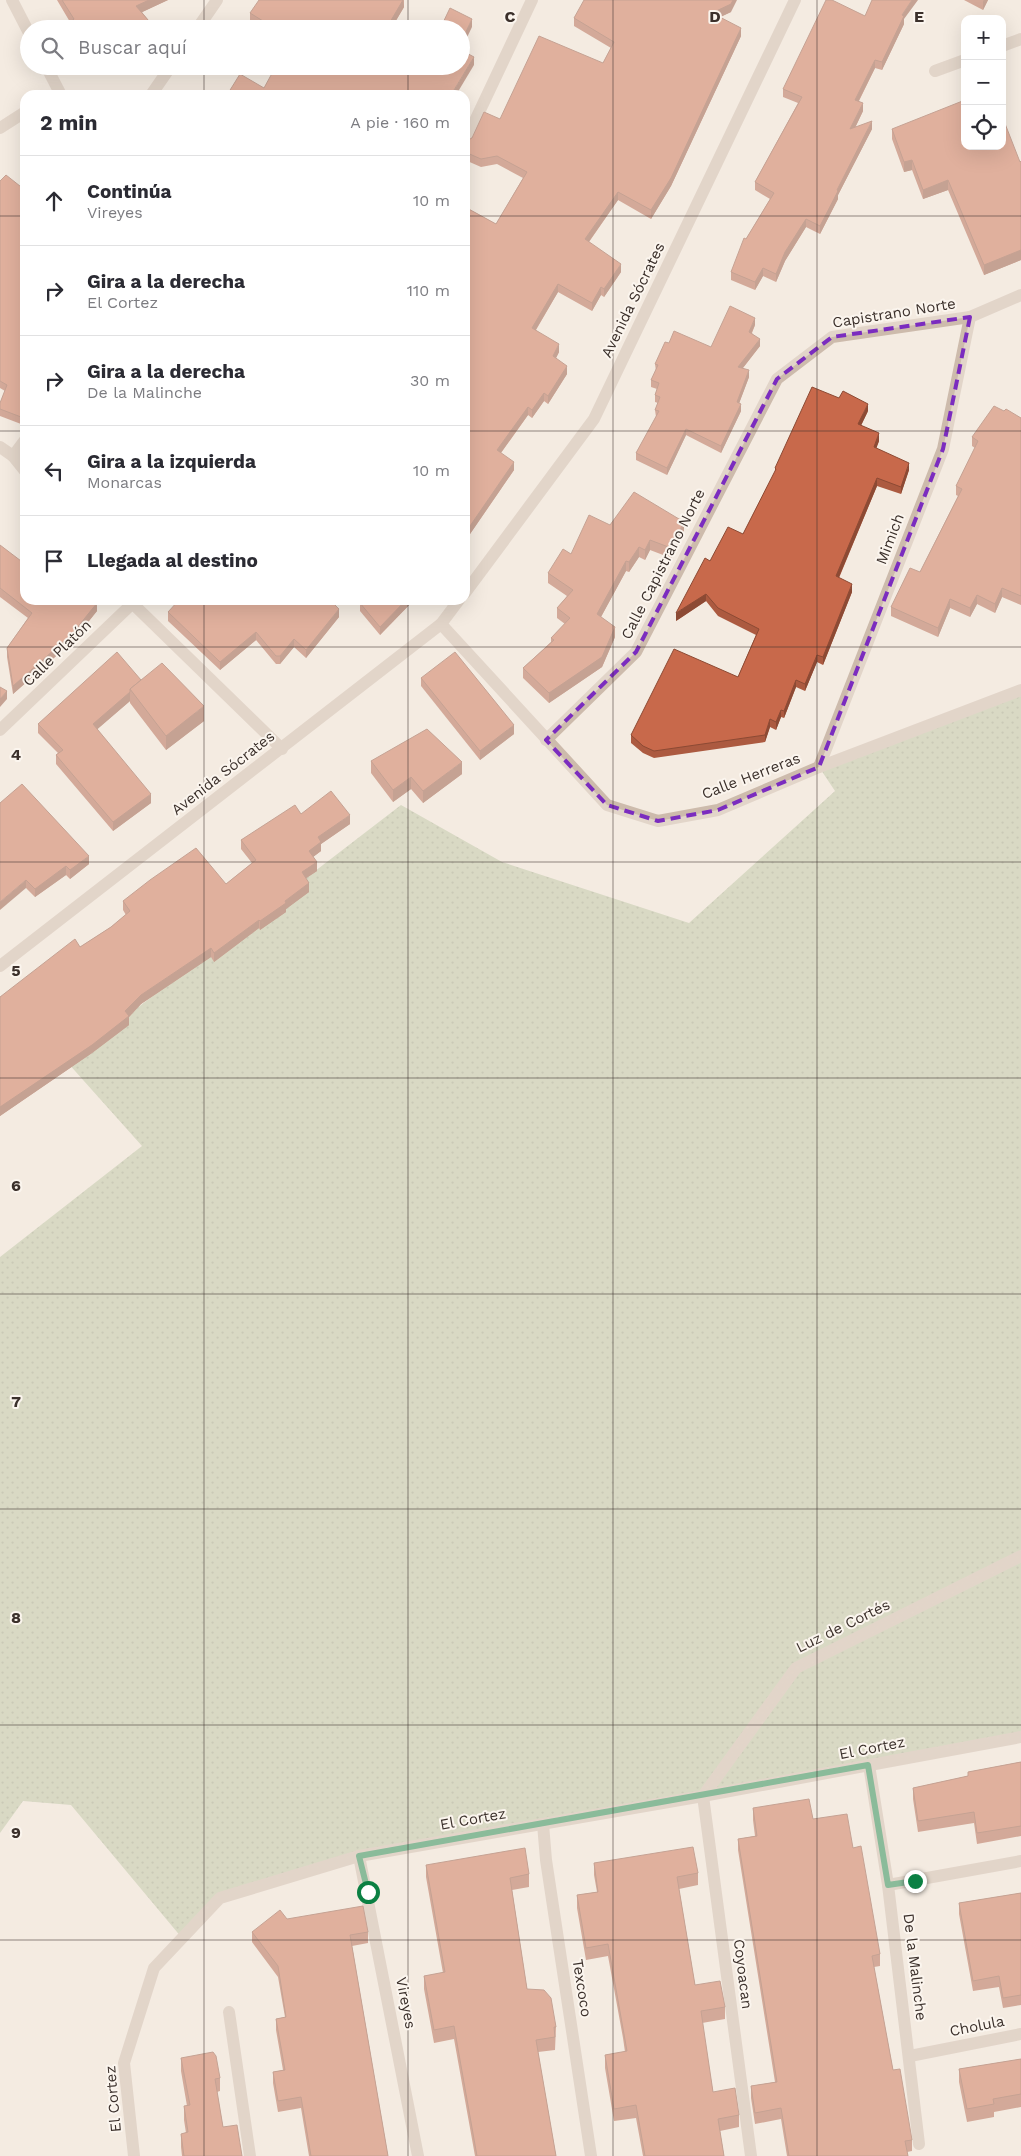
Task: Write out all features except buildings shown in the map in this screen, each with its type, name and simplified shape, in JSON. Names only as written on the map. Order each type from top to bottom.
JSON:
[{"type":"street","points":[[12,0],[22,20]]},
{"type":"street","points":[[204,20],[218,0]]},
{"type":"street","points":[[470,131],[532,0]]},
{"type":"street","name":"Avenida Sócrates","points":[[470,585],[594,419],[795,0]]},
{"type":"street","points":[[1006,45],[1021,39]]},
{"type":"street","points":[[935,71],[961,61]]},
{"type":"street","points":[[49,75],[55,90]]},
{"type":"street","points":[[154,90],[165,75]]},
{"type":"street","points":[[0,128],[20,115]]},
{"type":"street","name":"Capistrano Norte","points":[[777,379],[832,337],[970,317],[1021,295]]},
{"type":"street","name":"Mimich","points":[[819,767],[943,449],[970,317]]},
{"type":"street","name":"Calle Capistrano Norte","points":[[546,740],[636,652],[777,379]]},
{"type":"street","points":[[0,447],[13,456],[20,465]]},
{"type":"street","points":[[13,456],[20,447]]},
{"type":"street","name":"Calle Platón","points":[[0,730],[128,605]]},
{"type":"street","points":[[136,605],[282,749]]},
{"type":"street","name":"Avenida Sócrates","points":[[0,966],[441,624],[455,605]]},
{"type":"street","name":"Calle Herreras","points":[[441,624],[606,805],[658,821],[718,810],[819,767],[1021,690]]},
{"type":"street","name":"Luz de Cortés","points":[[702,1796],[796,1668],[1021,1556]]},
{"type":"street","name":"El Cortez","points":[[134,2156],[124,2063],[154,1968],[220,1898],[359,1856],[702,1796],[1021,1737]]},
{"type":"street","name":"De la Malinche","points":[[868,1765],[888,1885],[910,2056],[919,2144]]},
{"type":"street","name":"Coyoacan","points":[[702,1796],[751,2156]]},
{"type":"street","name":"Texcoco","points":[[543,1824],[546,1860],[591,2156]]},
{"type":"street","name":"Vireyes","points":[[359,1856],[418,2156]]},
{"type":"street","points":[[888,1885],[1021,1861]]},
{"type":"street","points":[[229,2012],[250,2156]]},
{"type":"street","name":"Cholula","points":[[910,2056],[1021,2034]]},
{"type":"highlighted area","points":[[970,317],[943,449],[819,767],[718,810],[658,821],[607,805],[546,740],[636,652],[777,379],[832,337]]},
{"type":"green space","points":[[1021,690],[1021,1737],[359,1856],[220,1898],[182,1938],[71,1805],[23,1801],[0,1833],[0,1257],[142,1146],[67,1062],[401,805],[502,862],[689,923],[835,791],[819,767]]},
{"type":"route","points":[[368,1892],[359,1856],[868,1765],[888,1885],[915,1881]]}]
